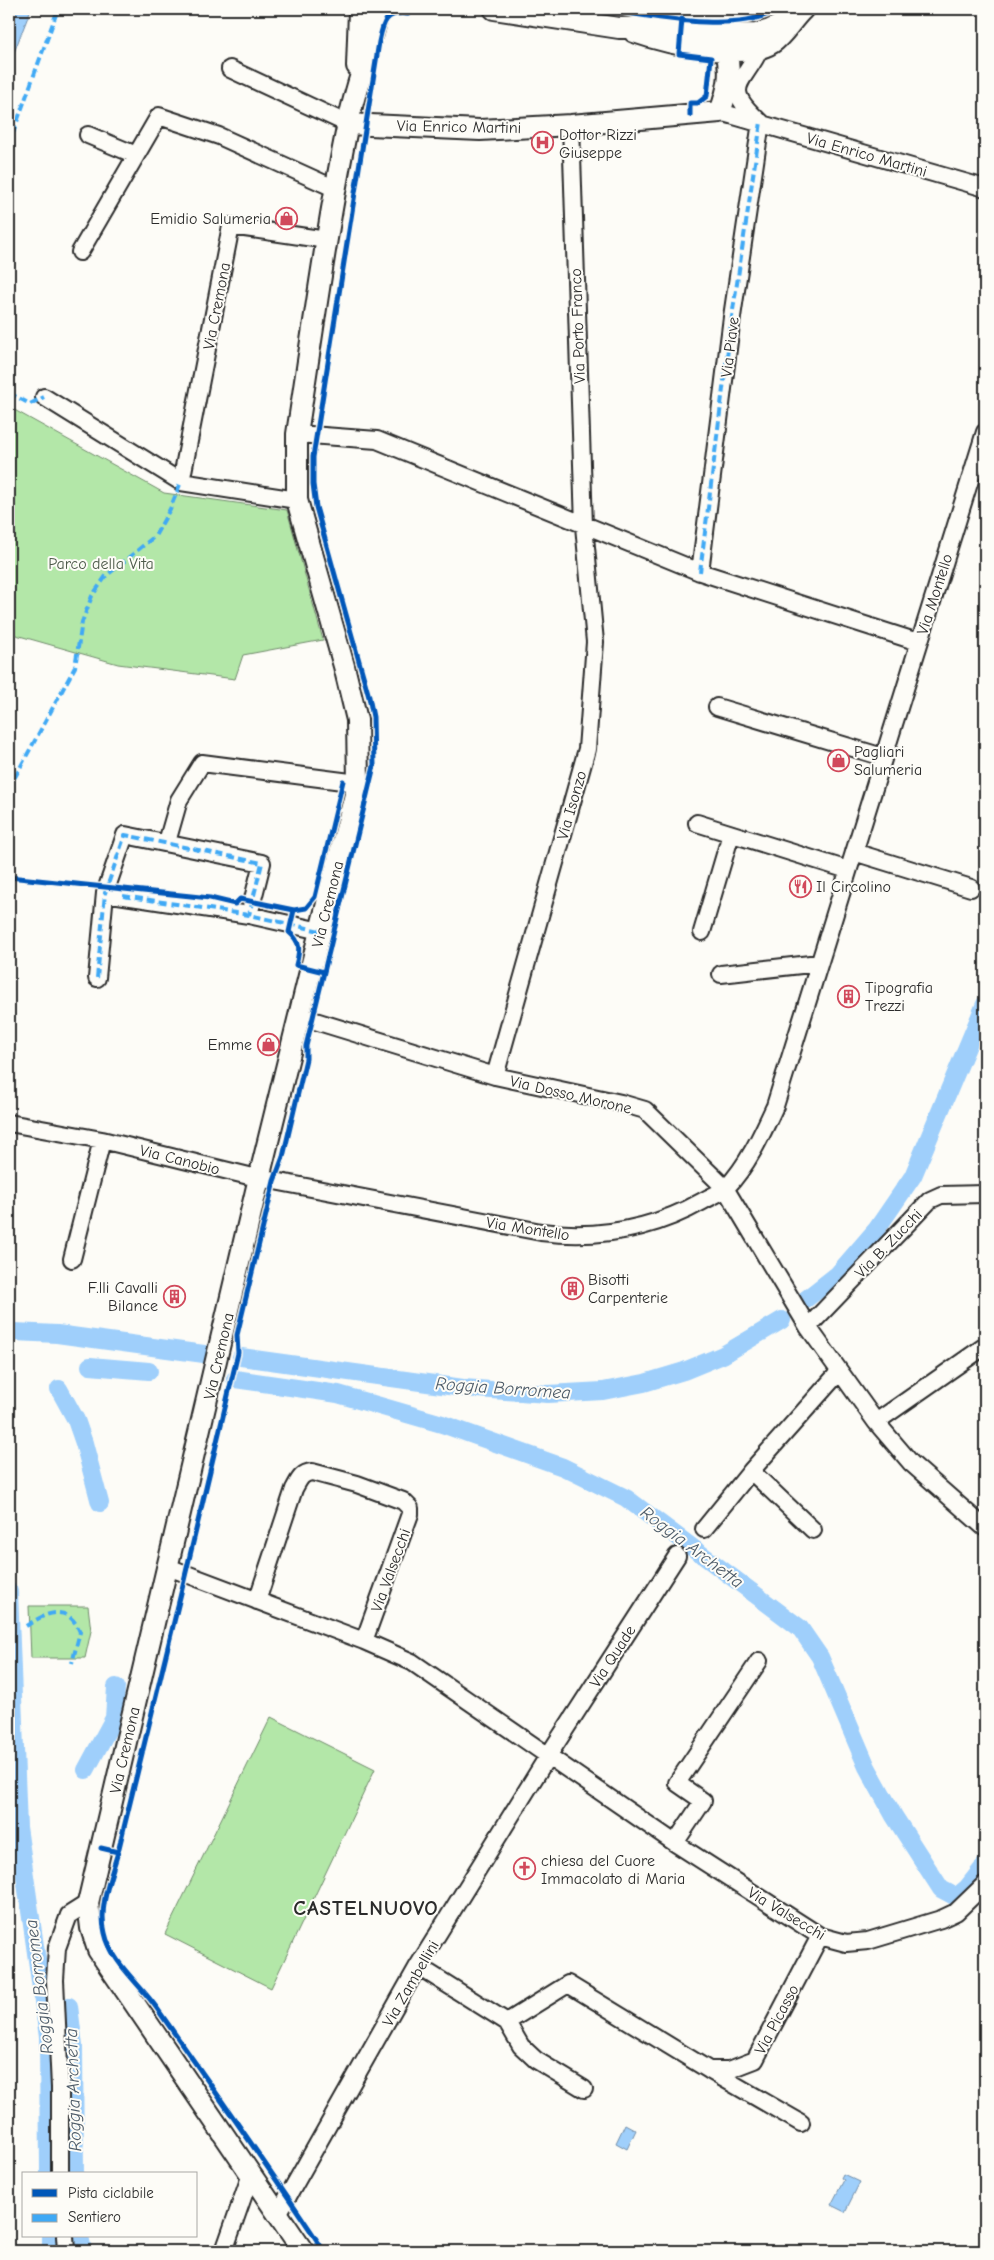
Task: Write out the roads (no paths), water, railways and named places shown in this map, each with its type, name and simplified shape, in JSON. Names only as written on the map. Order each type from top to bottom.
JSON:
[{"type":"street","points":[[494,9],[619,28],[660,41],[726,51],[760,49],[772,43],[783,34],[796,15]]},
{"type":"street","name":"Via Cremona","points":[[303,2251],[98,1950],[91,1928],[88,1903],[222,1342],[259,1178],[358,783],[357,720],[344,666],[297,500],[297,434],[327,240],[369,10]]},
{"type":"street","points":[[619,28],[664,27],[726,35],[756,34],[770,30],[796,15]]},
{"type":"street","points":[[760,49],[739,82],[738,94],[740,102],[761,122]]},
{"type":"street","points":[[720,112],[728,92],[730,77],[726,51]]},
{"type":"street","points":[[230,69],[348,124]]},
{"type":"street","name":"Via Enrico Martini","points":[[348,124],[480,130],[571,125],[720,112],[761,122],[985,188]]},
{"type":"street","points":[[80,252],[159,116],[219,136],[336,189]]},
{"type":"street","name":"Via Piave","points":[[700,572],[732,316],[761,122]]},
{"type":"street","name":"Via Porto Franco","points":[[571,125],[584,526]]},
{"type":"street","points":[[88,135],[136,155]]},
{"type":"street","name":"Via Cremona","points":[[181,482],[231,226],[327,240]]},
{"type":"street","points":[[44,397],[181,482],[297,500]]},
{"type":"street","name":"Via Montello","points":[[259,1178],[541,1232],[573,1236],[631,1230],[688,1209],[726,1188],[756,1147],[775,1106],[985,432]]},
{"type":"street","points":[[297,434],[377,440],[700,572],[918,642]]},
{"type":"street","name":"Via Isonzo","points":[[495,1076],[587,749],[595,642],[584,526]]},
{"type":"street","points":[[717,707],[883,757]]},
{"type":"street","points":[[167,842],[178,800],[202,763],[358,783]]},
{"type":"street","points":[[697,823],[848,870]]},
{"type":"street","points":[[702,932],[731,834]]},
{"type":"street","points":[[97,978],[105,893],[125,835],[167,842],[262,863],[249,915]]},
{"type":"street","points":[[854,852],[971,888]]},
{"type":"street","points":[[105,893],[249,915],[320,931]]},
{"type":"street","points":[[721,974],[819,963]]},
{"type":"street","name":"Via Dosso Morone","points":[[299,1016],[495,1076],[622,1103],[645,1110],[726,1188],[808,1327],[876,1422],[911,1463],[985,1528]]},
{"type":"street","name":"Via Canobio","points":[[9,1123],[102,1140],[259,1178]]},
{"type":"street","points":[[72,1259],[102,1140]]},
{"type":"street","name":"Via B. Zucchi","points":[[808,1327],[930,1200],[941,1195],[985,1194]]},
{"type":"street","points":[[876,1422],[985,1346]]},
{"type":"street","points":[[704,1529],[751,1471],[839,1372]]},
{"type":"street","points":[[751,1471],[813,1530]]},
{"type":"street","name":"Via Valsecchi","points":[[257,1602],[300,1476],[306,1472],[312,1472],[357,1484],[403,1501],[410,1508],[410,1514],[364,1641]]},
{"type":"street","name":"Via Quade","points":[[548,1756],[677,1556]]},
{"type":"street","name":"Via Valsecchi","points":[[168,1567],[364,1641],[412,1662],[674,1843],[820,1936],[846,1943],[868,1941],[941,1919],[956,1912],[985,1884]]},
{"type":"street","points":[[674,1843],[703,1801],[677,1783],[759,1661]]},
{"type":"street","name":"Via Zambellini","points":[[278,2214],[418,1966],[548,1756]]},
{"type":"street","points":[[60,2172],[60,2088],[55,1980],[57,1948],[69,1915],[88,1903]]},
{"type":"street","name":"Via Picasso","points":[[710,2070],[729,2070],[755,2060],[820,1936]]},
{"type":"street","points":[[418,1966],[507,2022],[521,2046],[536,2060],[584,2089]]},
{"type":"street","points":[[507,2022],[568,1984],[801,2123]]},
{"type":"street","points":[[224,2251],[251,2174]]},
{"type":"street","points":[[65,2238],[66,2251]]},
{"type":"water","points":[[9,9],[31,9],[9,65]]},
{"type":"water","points":[[625,2124],[636,2130],[627,2149],[616,2143]]},
{"type":"water","points":[[843,2174],[860,2182],[845,2212],[831,2205],[844,2180],[841,2178]]},
{"type":"waterway","name":"Roggia Borromea","points":[[801,1303],[838,1274],[876,1230],[913,1176],[985,1004]]},
{"type":"waterway","name":"Roggia Borromea","points":[[241,1357],[463,1388],[548,1394],[603,1391],[644,1383],[684,1371],[723,1355],[782,1320]]},
{"type":"waterway","name":"Roggia Borromea","points":[[9,1333],[57,1334],[204,1354]]},
{"type":"waterway","name":"Roggia Archetta","points":[[90,1366],[149,1371]]},
{"type":"waterway","name":"Roggia Archetta","points":[[235,1379],[338,1394],[442,1424],[563,1467],[626,1498],[800,1628],[820,1657],[867,1767],[894,1816],[941,1889],[956,1897],[967,1888],[985,1865]]},
{"type":"waterway","name":"Roggia Archetta","points":[[59,1389],[76,1420],[100,1503]]},
{"type":"waterway","name":"Roggia Borromea","points":[[9,1591],[18,1827],[48,2037],[49,2172]]},
{"type":"waterway","name":"Roggia Archetta","points":[[86,1770],[114,1718],[116,1687]]},
{"type":"waterway","name":"Roggia Archetta","points":[[69,2006],[74,2046],[75,2172]]},
{"type":"waterway","name":"Roggia Borromea","points":[[51,2238],[51,2251]]},
{"type":"waterway","name":"Roggia Archetta","points":[[80,2238],[83,2251]]},
{"type":"place","name":"Dottor Rizzi Giuseppe","points":[[543,143]]},
{"type":"place","name":"Emidio Salumeria","points":[[287,218]]},
{"type":"place","name":"Pagliari Salumeria","points":[[838,760]]},
{"type":"place","name":"Il Circolino","points":[[800,886]]},
{"type":"place","name":"Tipografia Trezzi","points":[[849,996]]},
{"type":"place","name":"Emme","points":[[268,1044]]},
{"type":"place","name":"Bisotti Carpenterie","points":[[572,1288]]},
{"type":"place","name":"F.lli Cavalli Bilance","points":[[174,1296]]},
{"type":"place","name":"chiesa del Cuore Immacolato di Maria","points":[[525,1869]]},
{"type":"district","name":"CASTELNUOVO","points":[[366,1908]]},
{"type":"park label","name":"Parco della Vita","points":[[101,563]]}]
